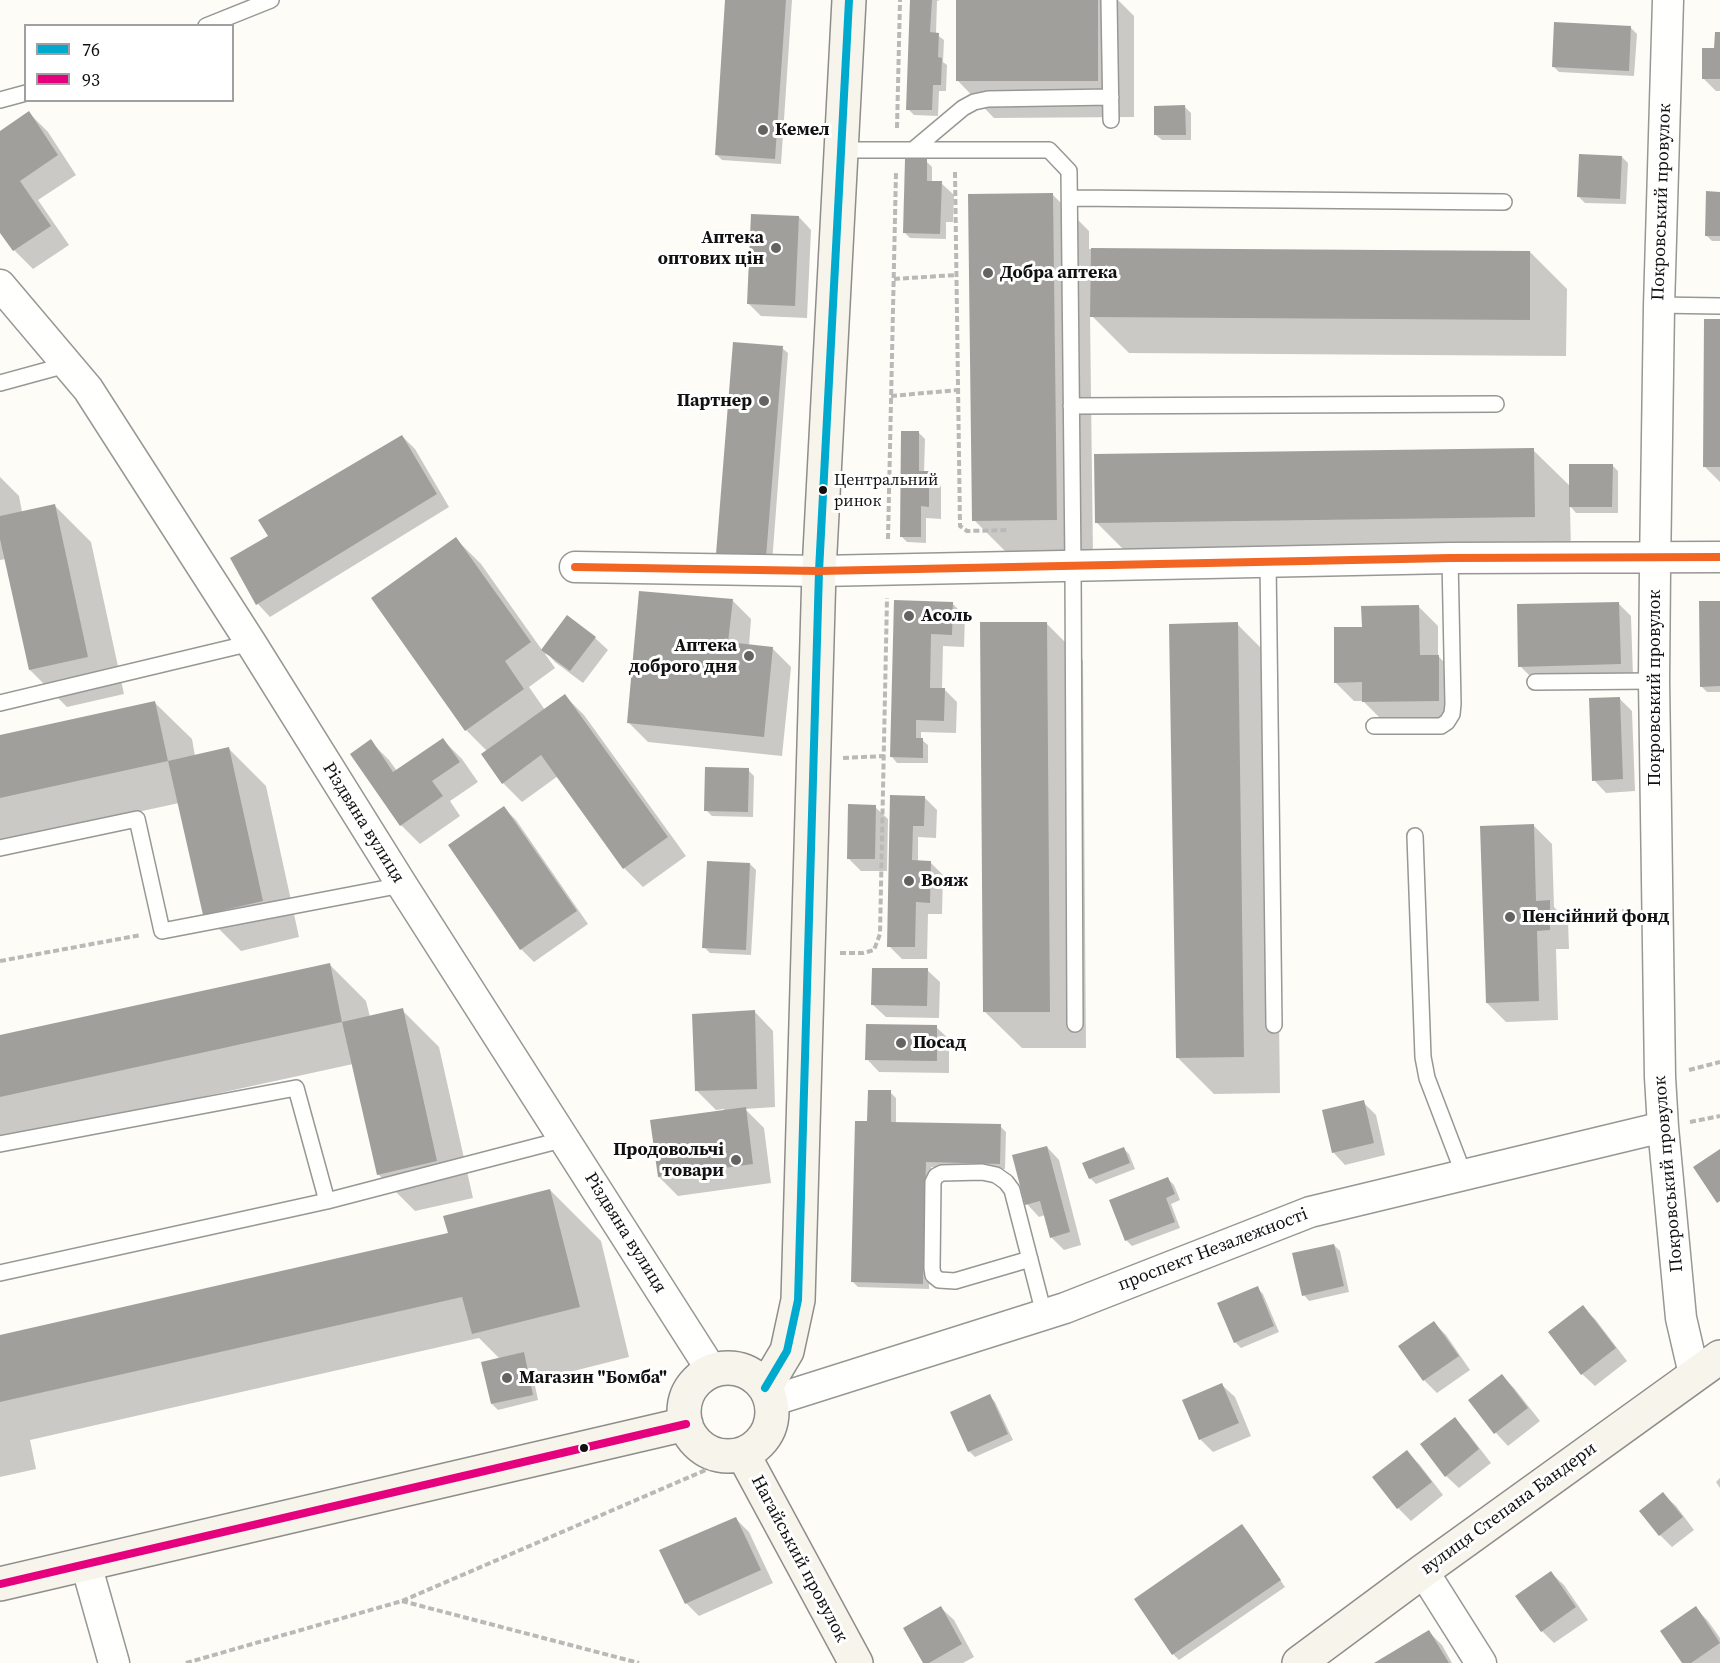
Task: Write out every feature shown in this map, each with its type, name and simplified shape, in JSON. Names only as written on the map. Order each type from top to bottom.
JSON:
[{"type":"street","points":[[768,1394],[787,1351],[798,1300],[819,571],[849,0]]},
{"type":"street","name":"Покровський провулок","points":[[1668,0],[1659,307],[1654,681],[1660,1077],[1681,1318],[1707,1366]]},
{"type":"street","name":"Різдвяна вулиця","points":[[0,285],[88,389],[712,1371]]},
{"type":"street","points":[[575,567],[819,571],[1450,558],[1720,557]]},
{"type":"street","name":"проспект Незалежності","points":[[768,1394],[1075,1304],[1310,1212],[1663,1127]]},
{"type":"street","name":"вулиця Степана Бандери","points":[[1299,1663],[1707,1366]]},
{"type":"street","points":[[723,1368],[735,1369],[746,1372],[757,1379],[768,1394],[772,1414],[770,1427],[755,1448],[729,1457],[714,1455],[702,1448],[692,1437],[686,1424],[684,1411],[686,1398],[701,1377],[723,1368]]},
{"type":"street","points":[[0,1584],[686,1424]]},
{"type":"street","name":"Нагайський провулок","points":[[743,1454],[856,1663]]},
{"type":"street","points":[[86,1564],[114,1663]]},
{"type":"street","points":[[1423,1571],[1481,1663]]},
{"type":"lane","points":[[211,24],[271,0]]},
{"type":"lane","points":[[1109,0],[1111,120]]},
{"type":"lane","points":[[0,100],[24,94]]},
{"type":"lane","points":[[914,150],[963,108],[974,102],[988,99],[1111,97]]},
{"type":"lane","points":[[840,150],[1049,150],[1069,171],[1074,566],[1075,1024]]},
{"type":"lane","points":[[1070,198],[1504,202]]},
{"type":"lane","points":[[1647,305],[1720,306]]},
{"type":"lane","points":[[0,383],[66,365]]},
{"type":"lane","points":[[1071,406],[1496,404]]},
{"type":"lane","points":[[1374,726],[1441,726],[1448,722],[1452,714],[1450,558]]},
{"type":"lane","points":[[1268,562],[1274,1025]]},
{"type":"lane","points":[[0,703],[251,643]]},
{"type":"lane","points":[[1535,682],[1654,681]]},
{"type":"lane","points":[[0,848],[137,819],[162,931],[402,885]]},
{"type":"lane","points":[[1415,836],[1423,1057],[1426,1078],[1464,1175]]},
{"type":"lane","points":[[0,1144],[296,1088],[327,1201]]},
{"type":"lane","points":[[0,1273],[327,1201],[565,1139]]},
{"type":"lane","points":[[1030,1259],[955,1281],[939,1280],[933,1275],[933,1182],[936,1176],[942,1173],[982,1172],[996,1174],[1006,1182],[1012,1190],[1030,1259],[1044,1314]]},
{"type":"path","points":[[897,139],[900,0]]},
{"type":"path","points":[[954,150],[960,526],[967,531],[1009,530]]},
{"type":"path","points":[[888,544],[897,163]]},
{"type":"path","points":[[894,279],[956,275]]},
{"type":"path","points":[[891,396],[958,390]]},
{"type":"path","points":[[840,953],[863,953],[874,950],[880,934],[887,590]]},
{"type":"path","points":[[1550,914],[1636,911]]},
{"type":"path","points":[[0,961],[162,931]]},
{"type":"path","points":[[186,1663],[402,1601],[743,1454]]},
{"type":"path","points":[[402,1601],[639,1663]]},
{"type":"building","points":[[725,0],[786,0],[775,159],[715,155]]},
{"type":"building","points":[[910,0],[932,0],[930,32],[939,33],[938,57],[942,58],[941,85],[933,85],[932,110],[906,110]]},
{"type":"building","points":[[956,0],[1098,0],[1098,81],[956,81]]},
{"type":"building","points":[[1554,22],[1631,26],[1629,71],[1552,67]]},
{"type":"building","points":[[1715,32],[1720,32],[1720,79],[1702,79],[1702,48],[1714,48]]},
{"type":"building","points":[[1185,105],[1186,135],[1154,135],[1154,106]]},
{"type":"building","points":[[29,111],[58,155],[20,181],[51,226],[13,251],[0,233],[0,131]]},
{"type":"building","points":[[1579,154],[1622,156],[1620,199],[1577,197]]},
{"type":"building","points":[[905,159],[927,159],[927,181],[942,181],[940,234],[903,233]]},
{"type":"building","points":[[1706,191],[1720,192],[1720,236],[1705,236]]},
{"type":"building","points":[[1053,193],[1057,520],[972,521],[968,194]]},
{"type":"building","points":[[751,214],[799,216],[795,306],[747,304]]},
{"type":"building","points":[[1091,248],[1530,251],[1530,320],[1090,317]]},
{"type":"building","points":[[1704,319],[1720,319],[1720,467],[1703,467]]},
{"type":"building","points":[[733,342],[783,346],[766,557],[716,554]]},
{"type":"building","points":[[901,431],[919,431],[919,471],[929,471],[929,507],[921,506],[921,537],[900,537]]},
{"type":"building","points":[[402,435],[437,494],[256,605],[230,558],[268,536],[258,520]]},
{"type":"building","points":[[1534,448],[1535,517],[1095,523],[1094,454]]},
{"type":"building","points":[[1569,464],[1613,464],[1612,507],[1569,507]]},
{"type":"building","points":[[55,504],[88,657],[29,670],[0,539],[0,516]]},
{"type":"building","points":[[456,537],[531,642],[505,661],[524,689],[465,731],[371,598]]},
{"type":"building","points":[[639,591],[733,599],[728,642],[773,647],[764,737],[627,723]]},
{"type":"building","points":[[894,600],[953,602],[952,635],[931,634],[930,688],[945,688],[944,721],[916,720],[916,738],[923,738],[923,758],[890,757]]},
{"type":"building","points":[[1699,601],[1720,601],[1720,686],[1700,687]]},
{"type":"building","points":[[1619,602],[1621,664],[1518,667],[1517,604]]},
{"type":"building","points":[[1419,605],[1420,655],[1439,655],[1439,701],[1362,702],[1362,682],[1334,683],[1334,627],[1362,627],[1361,606]]},
{"type":"building","points":[[567,615],[596,637],[570,671],[541,650]]},
{"type":"building","points":[[980,622],[1047,622],[1050,1012],[983,1012]]},
{"type":"building","points":[[1238,622],[1244,1057],[1176,1058],[1169,624]]},
{"type":"building","points":[[565,694],[668,837],[623,869],[541,755],[502,784],[481,754]]},
{"type":"building","points":[[1620,697],[1623,779],[1592,781],[1589,698]]},
{"type":"building","points":[[155,701],[168,761],[0,798],[0,735]]},
{"type":"building","points":[[443,738],[460,762],[432,781],[443,796],[400,826],[350,754],[371,739],[393,772]]},
{"type":"building","points":[[229,747],[263,901],[203,915],[168,761]]},
{"type":"building","points":[[705,767],[749,768],[748,812],[704,811]]},
{"type":"building","points":[[890,795],[925,796],[924,826],[913,826],[912,860],[931,861],[930,903],[916,902],[915,947],[887,947]]},
{"type":"building","points":[[848,804],[876,805],[875,859],[847,859]]},
{"type":"building","points":[[504,806],[577,911],[520,950],[448,845]]},
{"type":"building","points":[[1534,824],[1536,901],[1550,900],[1550,930],[1537,931],[1539,1001],[1486,1003],[1480,826]]},
{"type":"building","points":[[707,861],[750,863],[746,950],[702,948]]},
{"type":"building","points":[[330,963],[342,1022],[0,1097],[0,1035]]},
{"type":"building","points":[[872,968],[928,968],[927,1006],[871,1005]]},
{"type":"building","points":[[403,1008],[437,1161],[377,1175],[342,1022]]},
{"type":"building","points":[[755,1010],[757,1089],[695,1091],[692,1014]]},
{"type":"building","name":"Посад","points":[[866,1024],[937,1025],[937,1061],[865,1060]]},
{"type":"building","points":[[868,1090],[891,1090],[891,1122],[1001,1124],[1000,1164],[926,1162],[923,1284],[851,1282],[855,1121],[867,1121]]},
{"type":"building","points":[[1364,1100],[1374,1143],[1332,1153],[1322,1110]]},
{"type":"building","points":[[746,1107],[753,1164],[658,1177],[650,1120]]},
{"type":"building","points":[[1047,1146],[1070,1232],[1050,1238],[1040,1201],[1025,1205],[1012,1155]]},
{"type":"building","points":[[1124,1147],[1130,1163],[1089,1179],[1082,1163]]},
{"type":"building","points":[[1720,1149],[1720,1201],[1717,1203],[1693,1167]]},
{"type":"building","points":[[1168,1177],[1175,1194],[1166,1198],[1175,1222],[1125,1241],[1109,1200]]},
{"type":"building","points":[[550,1189],[580,1307],[472,1334],[462,1297],[0,1402],[0,1335],[448,1233],[443,1216]]},
{"type":"building","points":[[1334,1244],[1344,1286],[1302,1296],[1292,1253]]},
{"type":"building","points":[[1258,1286],[1274,1326],[1234,1343],[1217,1303]]},
{"type":"building","points":[[1583,1305],[1616,1348],[1581,1375],[1548,1332]]},
{"type":"building","points":[[1434,1321],[1459,1356],[1423,1381],[1398,1346]]},
{"type":"building","name":"Магазин \"Бомба\"","points":[[524,1352],[533,1395],[491,1404],[481,1362]]},
{"type":"building","points":[[1502,1374],[1528,1408],[1494,1434],[1468,1400]]},
{"type":"building","points":[[1222,1383],[1239,1423],[1199,1440],[1182,1400]]},
{"type":"building","points":[[990,1394],[1008,1434],[968,1452],[950,1412]]},
{"type":"building","points":[[1455,1417],[1479,1449],[1445,1477],[1420,1444]]},
{"type":"building","points":[[1407,1450],[1432,1482],[1397,1509],[1372,1477]]},
{"type":"building","points":[[1663,1492],[1683,1517],[1659,1536],[1639,1511]]},
{"type":"building","points":[[736,1517],[761,1570],[685,1604],[659,1550]]},
{"type":"building","points":[[1242,1524],[1281,1580],[1172,1655],[1134,1599]]},
{"type":"building","points":[[1551,1571],[1576,1607],[1541,1632],[1515,1596]]},
{"type":"building","points":[[941,1606],[962,1644],[929,1663],[923,1663],[903,1628]]},
{"type":"building","points":[[1696,1606],[1720,1643],[1691,1663],[1682,1663],[1660,1631]]},
{"type":"building","points":[[1429,1630],[1449,1663],[1374,1663]]},
{"type":"transit line","name":"76","points":[[765,1388],[787,1351],[798,1300],[819,571],[849,0]]},
{"type":"transit line","points":[[575,567],[819,571],[1450,558],[1720,557]]},
{"type":"transit line","name":"93","points":[[0,1584],[686,1424]]},
{"type":"place","name":"Кемел","points":[[763,130]]},
{"type":"place","name":"Аптека оптових цін","points":[[776,248]]},
{"type":"place","name":"Добра аптека","points":[[988,273]]},
{"type":"place","name":"Партнер","points":[[764,401]]},
{"type":"place","name":"Центральний ринок","points":[[823,490]]},
{"type":"place","name":"Асоль","points":[[909,616]]},
{"type":"place","name":"Аптека доброго дня","points":[[749,656]]},
{"type":"place","name":"Вояж","points":[[909,881]]},
{"type":"place","name":"Пенсійний фонд","points":[[1510,917]]},
{"type":"place","name":"Посад","points":[[901,1043]]},
{"type":"place","name":"Продовольчі товари","points":[[736,1160]]},
{"type":"place","name":"Магазин \"Бомба\"","points":[[507,1378]]}]
